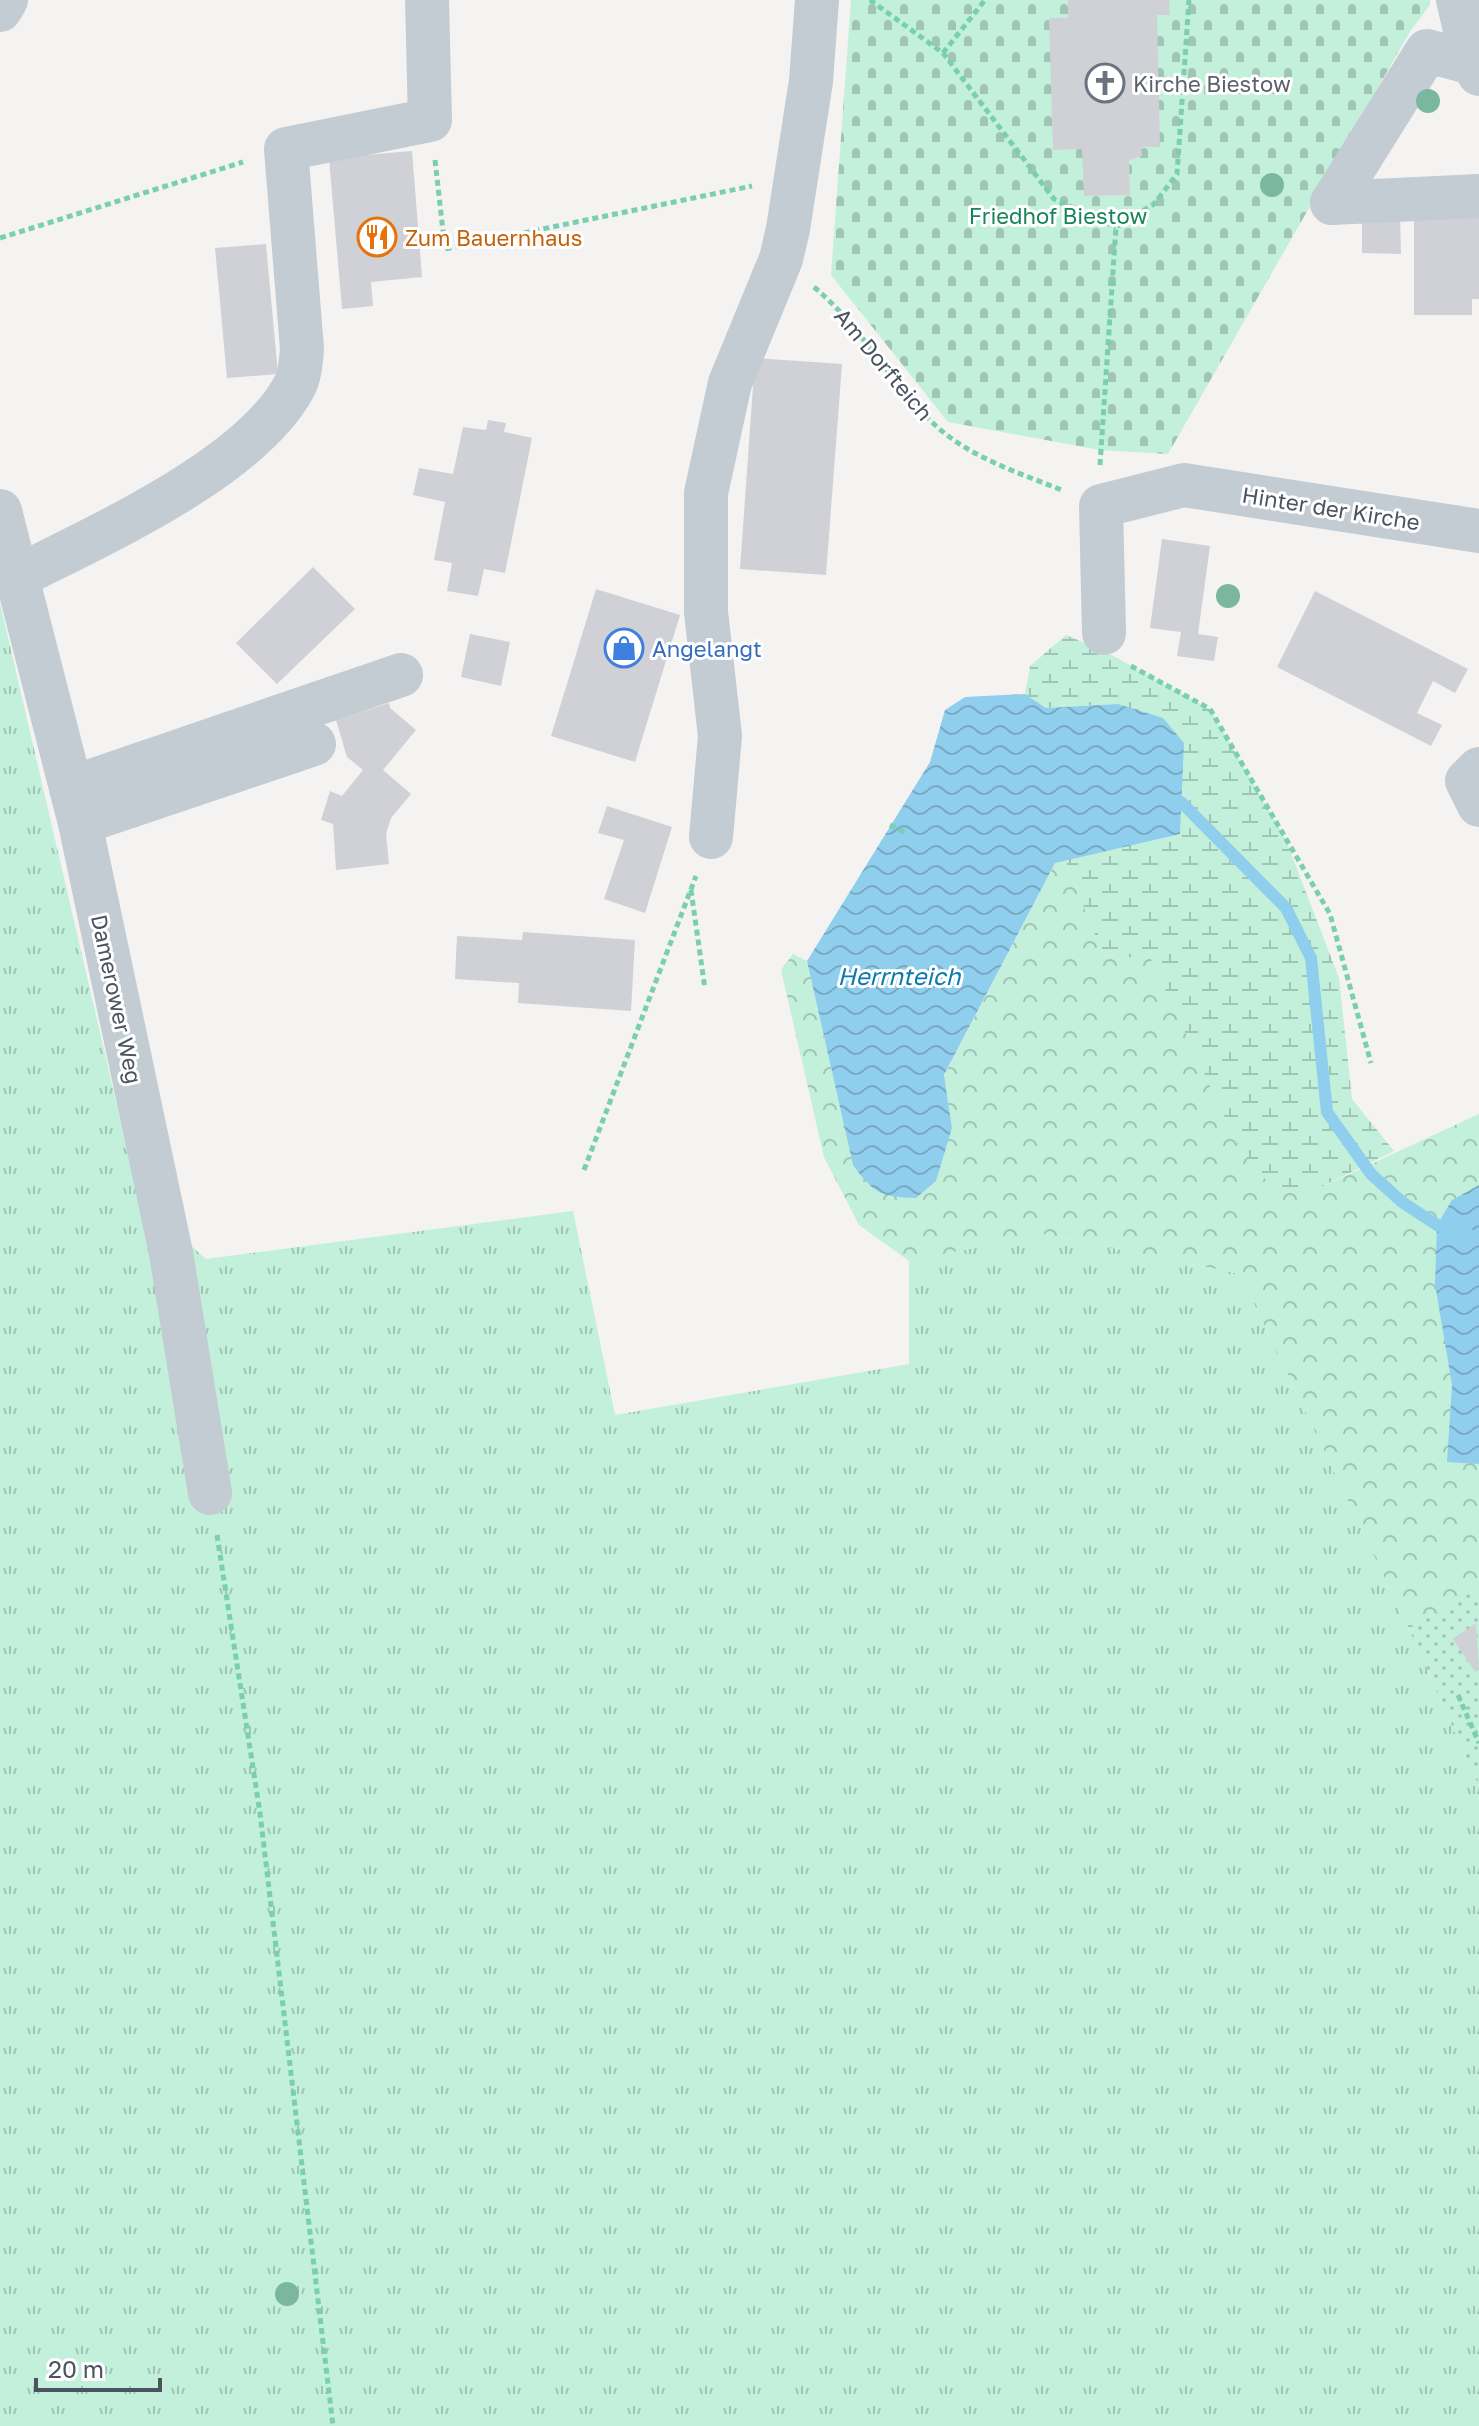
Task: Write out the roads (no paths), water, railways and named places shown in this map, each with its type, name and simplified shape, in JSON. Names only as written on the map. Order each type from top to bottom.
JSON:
[{"type":"street","points":[[0,10],[6,0]]},
{"type":"street","points":[[17,577],[155,504],[251,442],[286,400],[297,381],[302,349],[286,149],[430,120],[427,0]]},
{"type":"street","points":[[711,837],[720,736],[706,612],[706,493],[730,383],[781,259],[811,81],[817,0]]},
{"type":"street","points":[[1458,0],[1476,68]]},
{"type":"street","points":[[1476,68],[1427,51],[1332,203],[1479,196]]},
{"type":"street","name":"Hinter der Kirche","points":[[1104,633],[1101,485],[1184,485],[1479,531]]},
{"type":"street","name":"Damerower Weg","points":[[0,511],[76,805],[171,1253],[210,1493]]},
{"type":"street","points":[[76,805],[401,675]]},
{"type":"street","points":[[76,805],[314,744]]},
{"type":"street","points":[[1479,769],[1467,781],[1479,805]]},
{"type":"water","name":"Herrnteich","points":[[1025,694],[1046,708],[1118,704],[1163,718],[1184,743],[1180,834],[1055,863],[944,1075],[952,1128],[936,1181],[916,1198],[886,1195],[866,1182],[853,1165],[807,961],[930,762],[945,710],[965,697]]},
{"type":"water","points":[[1479,1185],[1479,1464],[1447,1462],[1452,1385],[1435,1284],[1437,1225],[1452,1200]]},
{"type":"waterway","points":[[1181,802],[1286,908],[1311,958],[1327,1112],[1371,1174],[1402,1202],[1437,1225],[1479,1238]]},
{"type":"place","name":"Kirche Biestow","points":[[1105,83]]},
{"type":"place","name":"Zum Bauernhaus","points":[[377,237]]},
{"type":"place","name":"Angelangt","points":[[624,648]]},
{"type":"park label","name":"Friedhof Biestow","points":[[1058,215]]}]
